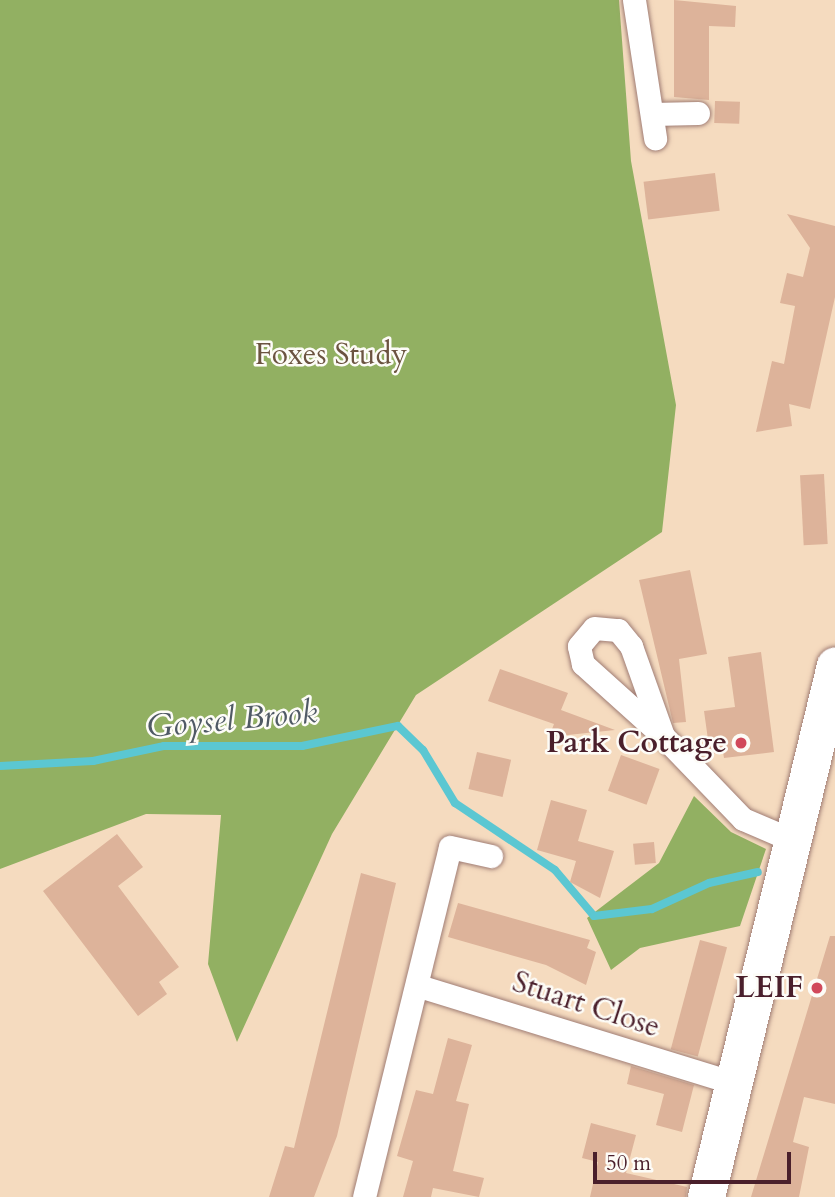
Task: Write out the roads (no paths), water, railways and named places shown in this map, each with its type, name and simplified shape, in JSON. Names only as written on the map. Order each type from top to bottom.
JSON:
[{"type":"main road","points":[[706,1197],[835,665]]},
{"type":"street","points":[[634,0],[655,138]]},
{"type":"street","points":[[652,114],[698,113]]},
{"type":"street","points":[[663,736],[624,635],[603,626],[587,632],[579,652],[591,676],[663,736],[743,819],[792,840]]},
{"type":"street","points":[[364,1197],[419,986],[450,847],[491,856]]},
{"type":"street","name":"Stuart Close","points":[[419,986],[734,1083]]},
{"type":"waterway","name":"Goysel Brook","points":[[0,766],[93,761],[164,746],[302,746],[398,726],[423,750],[455,803],[555,870],[594,916],[652,909],[709,883],[758,872]]},
{"type":"place","name":"Park Cottage","points":[[741,743]]},
{"type":"place","name":"LEIF","points":[[817,988]]},
{"type":"park label","name":"Foxes Study","points":[[331,355]]}]
